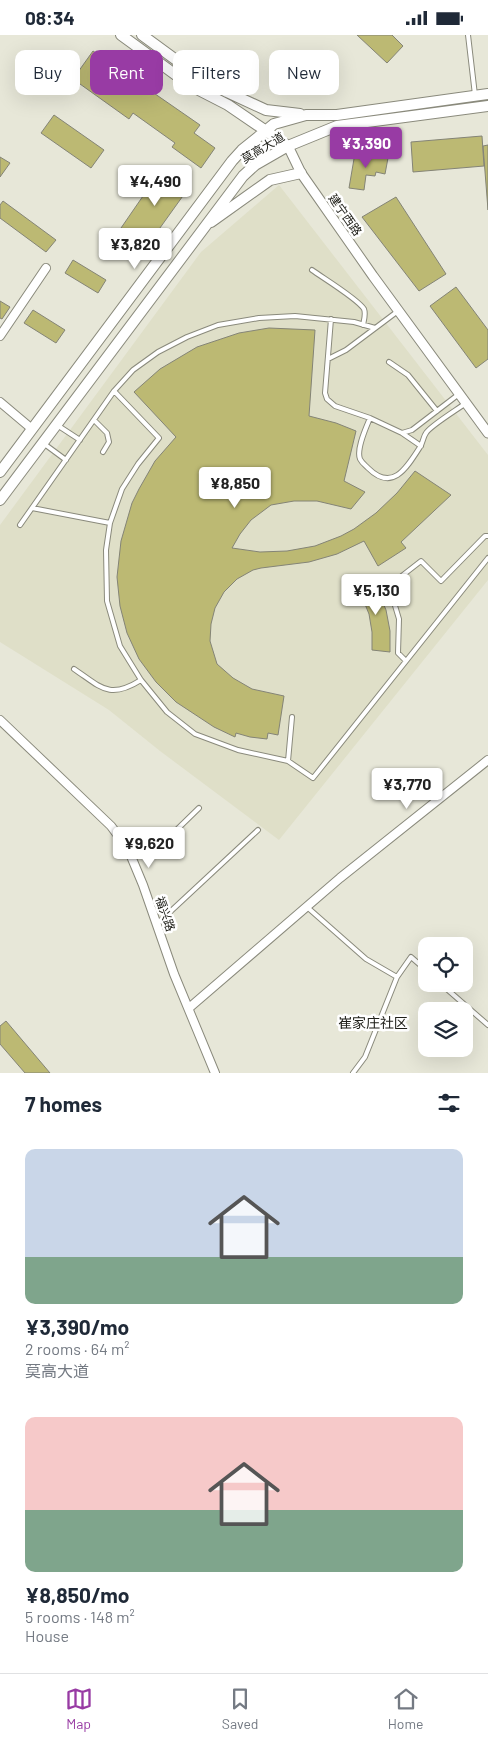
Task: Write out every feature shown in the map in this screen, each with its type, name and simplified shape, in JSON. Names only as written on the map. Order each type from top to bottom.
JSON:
[{"type":"main road","points":[[121,35],[191,86],[270,128],[288,147]]},
{"type":"main road","points":[[142,35],[198,76],[227,92],[266,111],[306,115]]},
{"type":"main road","name":"莫高大道","points":[[0,472],[232,161],[242,150],[270,128],[306,115],[337,115],[488,94]]},
{"type":"main road","name":"莫高大道","points":[[0,500],[242,176],[255,165],[288,147],[337,126],[488,106]]},
{"type":"main road","points":[[266,111],[270,128]]},
{"type":"main road","points":[[204,227],[270,180],[301,173]]},
{"type":"street","name":"建宁西路","points":[[288,147],[301,173],[398,311],[488,433]]},
{"type":"street","points":[[0,336],[46,268]]},
{"type":"street","points":[[0,402],[32,429]]},
{"type":"street","name":"福兴路","points":[[0,720],[111,826],[128,849],[174,974],[216,1073]]},
{"type":"street","points":[[189,1008],[348,872],[488,760]]},
{"type":"lane","points":[[468,35],[475,95]]},
{"type":"lane","points":[[312,270],[364,308],[363,325]]},
{"type":"lane","points":[[328,359],[346,350],[398,311]]},
{"type":"lane","points":[[20,525],[114,391],[133,370],[158,352],[187,337],[218,325],[259,317],[295,316],[331,319],[376,328]]},
{"type":"lane","points":[[331,319],[325,393],[327,399],[335,406],[370,418],[402,433],[421,446]]},
{"type":"lane","points":[[390,363],[408,375],[437,411]]},
{"type":"lane","points":[[114,391],[159,438],[138,464],[122,489],[110,523],[106,550],[107,601],[120,646],[141,680],[168,712],[195,734],[238,750],[288,761],[313,778],[488,558]]},
{"type":"lane","points":[[402,433],[412,430],[459,393]]},
{"type":"lane","points":[[370,418],[364,432],[359,453],[361,461],[373,473],[383,478],[396,477],[421,446],[426,433],[466,403]]},
{"type":"lane","points":[[94,420],[107,433],[109,442],[103,452]]},
{"type":"lane","points":[[56,425],[80,440]]},
{"type":"lane","points":[[43,443],[66,460]]},
{"type":"lane","points":[[32,507],[110,523]]},
{"type":"lane","points":[[405,660],[398,653],[399,619],[390,589],[394,582],[421,561],[441,581],[485,536],[488,536]]},
{"type":"lane","points":[[74,669],[104,689],[118,691],[128,688],[141,680]]},
{"type":"lane","points":[[288,761],[292,717]]},
{"type":"lane","points":[[132,858],[159,847],[199,808]]},
{"type":"lane","points":[[157,924],[258,830]]},
{"type":"lane","points":[[307,907],[366,959],[397,977]]},
{"type":"lane","points":[[353,1073],[365,1057],[397,977],[411,957],[418,964]]},
{"type":"lane","points":[[450,992],[488,1025]]},
{"type":"shaded area","points":[[279,185],[488,455],[488,580],[279,840],[160,751],[109,710],[0,642],[0,525],[201,252]]},
{"type":"building","points":[[357,35],[392,35],[403,46],[387,63]]},
{"type":"building","points":[[90,55],[90,91],[80,84],[80,69]]},
{"type":"building","points":[[95,95],[157,95],[200,125],[194,133],[215,148],[201,168],[172,147],[175,143],[133,113],[129,119]]},
{"type":"building","points":[[54,115],[104,150],[91,168],[41,133]]},
{"type":"building","points":[[482,136],[484,166],[413,172],[411,142]]},
{"type":"building","points":[[488,145],[488,210],[483,146]]},
{"type":"building","points":[[355,153],[388,158],[385,174],[376,172],[375,176],[366,175],[364,190],[349,188]]},
{"type":"building","points":[[0,157],[10,163],[0,177]]},
{"type":"building","points":[[163,167],[190,186],[147,246],[121,228]]},
{"type":"building","points":[[396,197],[446,274],[419,291],[362,217]]},
{"type":"building","points":[[3,201],[56,240],[46,252],[0,218],[0,205]]},
{"type":"building","points":[[73,260],[106,280],[98,293],[65,273]]},
{"type":"building","points":[[456,287],[488,330],[488,359],[476,368],[430,306]]},
{"type":"building","points":[[0,301],[10,307],[2,319],[0,318]]},
{"type":"building","points":[[33,310],[65,330],[56,343],[24,323]]},
{"type":"building","points":[[269,328],[315,330],[309,416],[336,423],[356,431],[344,481],[365,492],[351,509],[317,501],[294,501],[271,505],[251,520],[232,548],[260,552],[287,551],[315,546],[341,536],[376,513],[397,493],[415,471],[451,495],[401,542],[406,548],[378,566],[364,541],[337,554],[309,562],[253,570],[237,579],[224,592],[215,608],[211,624],[210,641],[217,664],[233,678],[252,689],[284,696],[278,735],[268,733],[267,739],[236,733],[235,737],[214,727],[176,702],[156,682],[139,659],[127,633],[120,606],[117,577],[121,541],[132,503],[155,461],[176,437],[134,392],[160,369],[197,347],[239,333]]},
{"type":"building","points":[[372,576],[386,610],[390,631],[390,652],[372,650],[369,614],[358,587]]},
{"type":"building","points":[[6,1021],[50,1073],[25,1073],[0,1044],[0,1026]]},
{"type":"district","name":"崔家庄社区","points":[[373,1023]]}]
